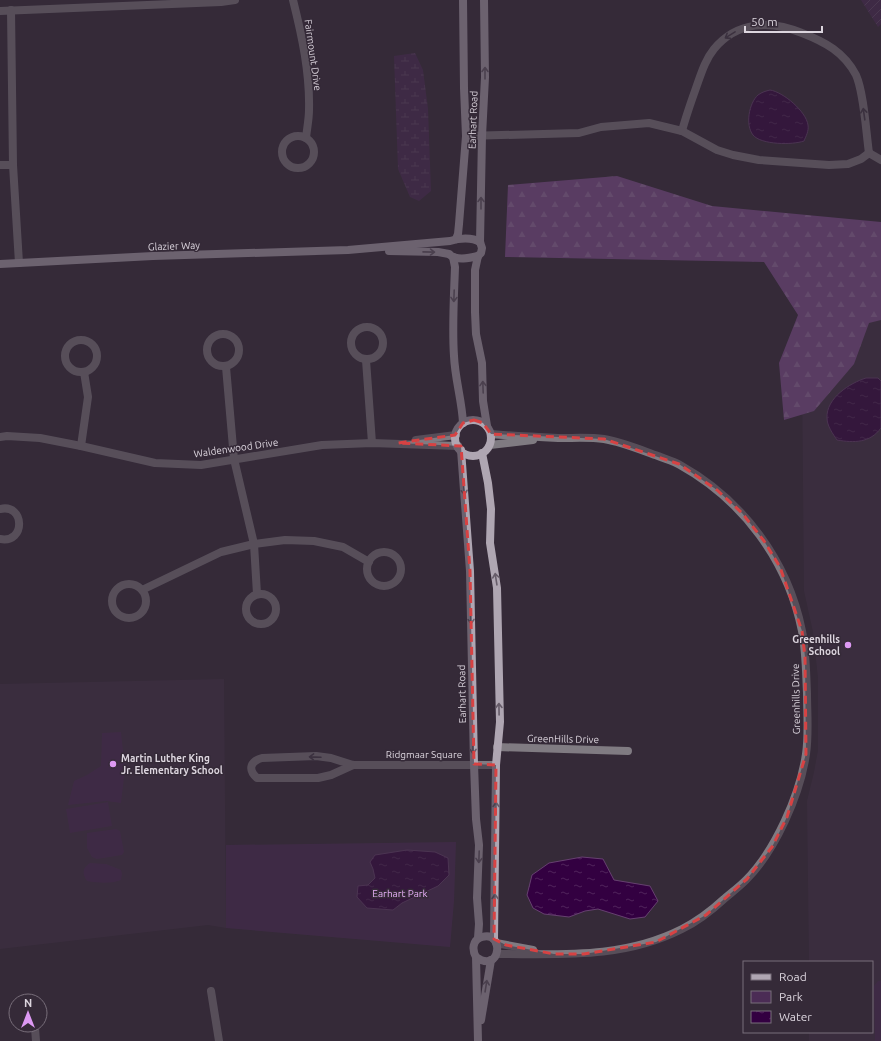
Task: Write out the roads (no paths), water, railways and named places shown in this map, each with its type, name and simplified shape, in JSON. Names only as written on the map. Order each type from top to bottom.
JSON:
[{"type":"street","points":[[0,11],[235,0]]},
{"type":"street","name":"Fairmount Drive","points":[[293,0],[308,82],[309,110],[306,138]]},
{"type":"street","name":"Earhart Road","points":[[463,0],[466,136],[458,234],[447,249],[455,267],[453,334],[454,355],[456,379],[463,413],[463,423]]},
{"type":"street","name":"Earhart Road","points":[[484,0],[485,77],[482,136],[480,242],[482,248],[478,256],[475,270],[475,312],[476,334],[482,363],[483,401],[487,426],[491,434]]},
{"type":"street","points":[[11,10],[13,165],[19,263]]},
{"type":"street","points":[[682,131],[705,63],[713,50],[724,38],[736,31],[753,26],[768,24],[789,27],[823,41],[836,50],[848,64],[856,76],[861,92],[869,153]]},
{"type":"street","points":[[466,136],[572,134],[601,127],[649,123],[682,131],[717,150],[759,160],[829,165],[848,164],[861,159],[869,153]]},
{"type":"street","points":[[869,153],[881,160]]},
{"type":"street","points":[[0,165],[13,165]]},
{"type":"street","points":[[453,240],[472,239],[480,242]]},
{"type":"street","name":"Glazier Way","points":[[348,250],[453,240]]},
{"type":"street","name":"Glazier Way","points":[[0,264],[153,256],[348,250],[438,252],[451,256]]},
{"type":"street","points":[[451,256],[465,258],[478,256]]},
{"type":"street","points":[[368,327],[378,332],[381,336],[382,347],[377,356],[366,360],[357,356],[353,352],[350,342],[354,333],[368,327]]},
{"type":"street","points":[[221,334],[232,336],[237,340],[240,351],[239,357],[236,361],[226,367],[215,365],[208,357],[207,352],[207,347],[212,338],[221,334]]},
{"type":"street","points":[[366,360],[372,443]]},
{"type":"street","points":[[226,367],[234,460],[254,544],[257,594]]},
{"type":"street","points":[[81,446],[88,397],[84,372]]},
{"type":"street","points":[[456,435],[459,427],[463,423],[474,420],[487,426]]},
{"type":"street","points":[[459,448],[467,454],[473,455],[482,453],[490,445],[491,434]]},
{"type":"street","name":"Greenhills Drive","points":[[491,434],[604,439],[634,447],[679,464],[717,490],[742,513],[764,541],[780,566],[791,594],[802,631],[806,657],[808,727],[806,754],[799,785],[787,817],[772,847],[747,880],[706,915],[683,929],[656,942],[621,950],[584,954],[494,957]]},
{"type":"street","name":"Earhart Road","points":[[456,435],[459,448],[470,571],[474,764],[476,819],[479,845],[477,898],[479,924],[478,938],[473,946],[473,951],[476,957],[478,1040]]},
{"type":"street","name":"Waldenwood Drive","points":[[398,443],[456,435]]},
{"type":"street","name":"Waldenwood Drive","points":[[0,437],[40,438],[155,463],[201,465],[322,445],[398,443],[459,448]]},
{"type":"street","name":"Greenhills Drive","points":[[490,445],[556,438]]},
{"type":"street","name":"Earhart Road","points":[[478,1040],[494,957],[498,950],[495,941],[496,765],[500,722],[497,588],[490,543],[491,509],[482,453]]},
{"type":"street","points":[[0,509],[8,508],[13,511],[19,519],[20,524],[16,534],[12,537],[8,539],[0,539]]},
{"type":"street","points":[[142,590],[221,552],[254,544],[285,540],[314,541],[342,547],[369,562]]},
{"type":"street","points":[[382,552],[392,554],[401,567],[398,578],[390,585],[379,585],[370,578],[368,572],[369,562],[376,554],[382,552]]},
{"type":"street","points":[[133,584],[142,590],[146,601],[145,607],[138,616],[126,618],[116,614],[112,604],[114,593],[117,589],[122,586],[133,584]]},
{"type":"street","name":"GreenHills Drive","points":[[497,747],[628,750]]},
{"type":"street","name":"Ridgmaar Square","points":[[353,765],[331,775],[318,778],[257,778],[251,770],[252,765],[256,760],[262,758],[316,756],[331,758],[353,765],[496,765]]},
{"type":"street","points":[[478,938],[486,936],[495,941]]},
{"type":"street","name":"Greenhills Drive","points":[[495,941],[554,954]]},
{"type":"street","points":[[476,957],[482,961],[487,961],[494,957]]},
{"type":"street","points":[[211,991],[219,1041]]},
{"type":"water","points":[[770,90],[787,98],[799,108],[803,114],[808,125],[804,141],[777,143],[763,141],[753,135],[749,126],[749,114],[752,103],[762,92]]},
{"type":"water","points":[[866,378],[878,378],[881,381],[881,428],[872,437],[861,441],[850,442],[837,440],[830,430],[827,421],[830,404],[840,392]]},
{"type":"water","points":[[407,850],[435,852],[448,858],[449,875],[438,886],[402,903],[393,910],[367,908],[357,897],[358,886],[368,885],[375,878],[370,862],[375,855]]},
{"type":"water","points":[[582,857],[603,859],[614,880],[650,886],[658,901],[645,917],[630,919],[598,909],[585,911],[569,917],[544,914],[533,908],[527,895],[532,875],[549,863]]},
{"type":"place","name":"Greenhills School","points":[[848,645]]},
{"type":"place","name":"Martin Luther King Jr. Elementary School","points":[[113,764]]},
{"type":"park label","name":"Earhart Park","points":[[400,893]]}]
